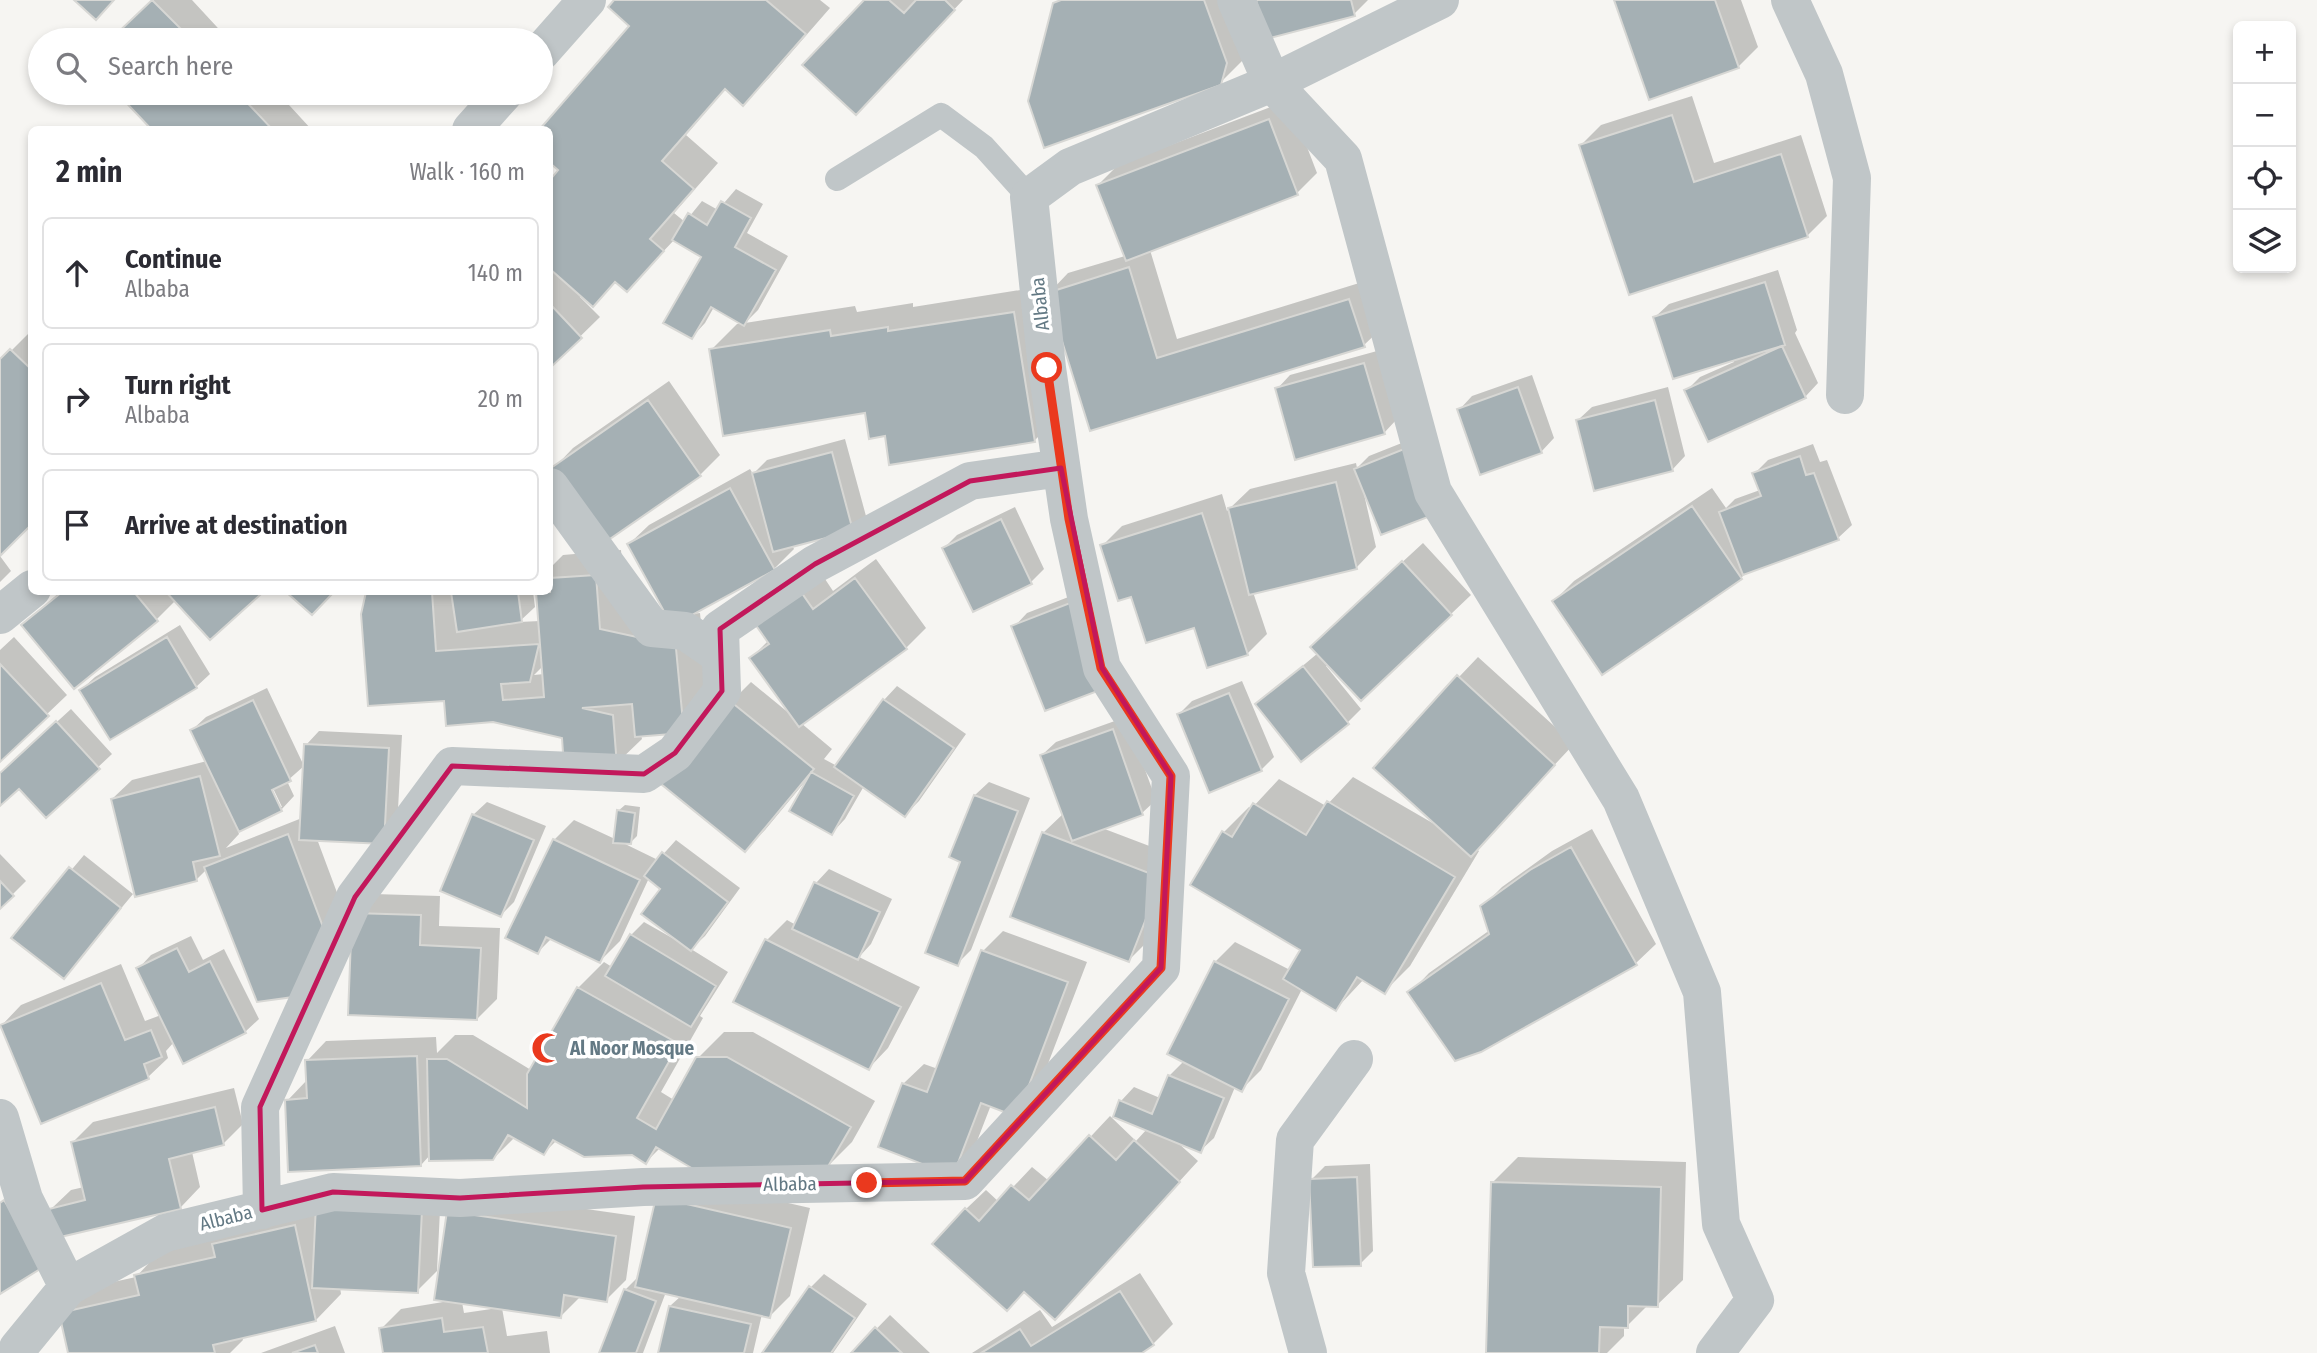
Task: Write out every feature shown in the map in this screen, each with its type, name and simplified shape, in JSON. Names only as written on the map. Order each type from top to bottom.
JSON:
[{"type":"street","points":[[553,38],[587,0]]},
{"type":"street","points":[[1236,0],[1272,83],[1343,159],[1433,492],[1621,799],[1702,992],[1721,1224],[1755,1300],[1715,1353]]},
{"type":"street","points":[[1029,197],[1070,167],[1272,83],[1440,0]]},
{"type":"street","points":[[1790,0],[1824,74],[1852,178],[1845,395]]},
{"type":"street","points":[[475,126],[493,105]]},
{"type":"street","name":"Albaba","points":[[19,1353],[18,1348],[68,1287],[165,1233],[332,1192],[460,1198],[643,1187],[965,1181],[1161,968],[1171,776],[1101,668],[1069,519],[1061,467],[1047,368],[1029,197]]},
{"type":"street","points":[[262,1210],[260,1107],[355,897],[452,766],[644,774],[675,753],[722,691],[720,629],[815,564],[970,481],[1061,467]]},
{"type":"street","points":[[553,491],[652,628],[685,631],[720,655]]},
{"type":"street","points":[[0,615],[28,592]]},
{"type":"street","points":[[1308,1353],[1286,1273],[1294,1140],[1354,1059]]},
{"type":"street","points":[[0,1118],[24,1199],[68,1287]]},
{"type":"lane","points":[[837,179],[941,115],[984,147],[1029,197]]},
{"type":"highlighted area","points":[[1061,468],[1102,668],[1171,776],[1161,968],[965,1181],[643,1187],[460,1198],[333,1192],[262,1210],[260,1107],[355,897],[452,766],[644,774],[675,753],[722,691],[720,629],[815,564],[970,481]]},
{"type":"building","points":[[74,0],[114,0],[96,20]]},
{"type":"building","points":[[152,0],[180,28],[123,28]]},
{"type":"building","points":[[614,0],[766,0],[806,34],[743,106],[725,89],[662,161],[694,189],[650,239],[664,251],[627,292],[615,282],[593,307],[553,272],[553,176],[558,170],[553,166],[553,126],[542,126],[629,26],[608,7]]},
{"type":"building","points":[[864,0],[889,0],[904,13],[916,0],[945,0],[955,10],[856,115],[802,65]]},
{"type":"building","points":[[1061,0],[1204,0],[1227,63],[1221,85],[1044,148],[1028,101],[1053,3]]},
{"type":"building","points":[[1256,0],[1351,0],[1355,16],[1266,39]]},
{"type":"building","points":[[1614,0],[1715,0],[1739,68],[1649,100]]},
{"type":"building","points":[[128,105],[249,105],[269,126],[148,126]]},
{"type":"building","points":[[1672,115],[1694,182],[1781,154],[1808,237],[1629,295],[1579,145]]},
{"type":"building","points":[[1269,119],[1298,195],[1126,261],[1096,185]]},
{"type":"building","points":[[721,201],[751,218],[735,247],[776,270],[744,326],[711,307],[692,339],[663,323],[701,257],[672,240],[688,213],[707,225]]},
{"type":"building","points":[[1129,267],[1157,358],[1349,299],[1365,347],[1090,431],[1047,293]]},
{"type":"building","points":[[1765,282],[1785,345],[1673,379],[1653,317]]},
{"type":"building","points":[[553,307],[582,338],[553,365]]},
{"type":"building","points":[[1014,312],[1035,442],[889,465],[885,436],[869,439],[865,413],[723,436],[709,349],[830,330],[831,336],[888,327],[888,331]]},
{"type":"building","points":[[1782,346],[1806,398],[1708,442],[1684,390]]},
{"type":"building","points":[[10,349],[28,366],[28,528],[0,556],[0,359]]},
{"type":"building","points":[[1364,363],[1385,434],[1295,460],[1275,388]]},
{"type":"building","points":[[1518,387],[1542,453],[1480,475],[1457,409]]},
{"type":"building","points":[[648,400],[701,476],[604,543],[553,471],[553,467]]},
{"type":"building","points":[[1655,400],[1673,471],[1594,491],[1576,420]]},
{"type":"building","points":[[1414,445],[1441,512],[1381,535],[1354,469]]},
{"type":"building","points":[[832,452],[853,531],[773,552],[752,473]]},
{"type":"building","points":[[1800,456],[1806,475],[1814,473],[1839,540],[1743,575],[1719,512],[1761,496],[1752,473]]},
{"type":"building","points":[[1336,482],[1357,569],[1249,595],[1228,508]]},
{"type":"building","points":[[730,488],[775,570],[672,626],[627,544]]},
{"type":"building","points":[[1692,506],[1742,579],[1602,675],[1552,601]]},
{"type":"building","points":[[1202,513],[1248,655],[1207,668],[1194,628],[1146,643],[1131,597],[1118,601],[1100,545]]},
{"type":"building","points":[[1001,519],[1032,584],[973,612],[942,548]]},
{"type":"building","points":[[1402,561],[1452,615],[1361,701],[1310,647]]},
{"type":"building","points":[[596,575],[600,629],[646,639],[675,638],[684,733],[635,737],[632,704],[582,708],[613,715],[617,766],[563,753],[562,738],[493,722],[446,726],[444,701],[368,706],[361,614],[365,595],[432,595],[436,651],[539,644],[530,682],[501,684],[503,700],[544,697],[536,595],[553,595],[553,578]]},
{"type":"building","points":[[855,578],[907,649],[799,727],[749,658],[769,644],[755,624],[801,592],[813,609]]},
{"type":"building","points":[[58,595],[136,595],[158,621],[74,689],[21,625]]},
{"type":"building","points":[[169,595],[260,595],[210,640]]},
{"type":"building","points":[[289,595],[331,595],[312,615]]},
{"type":"building","points":[[451,595],[518,595],[522,622],[457,632]]},
{"type":"building","points":[[1070,603],[1103,689],[1045,711],[1011,626]]},
{"type":"building","points":[[167,637],[197,688],[110,740],[79,690]]},
{"type":"building","points":[[0,664],[49,716],[0,762]]},
{"type":"building","points":[[1303,666],[1349,724],[1301,762],[1255,704]]},
{"type":"building","points":[[1457,675],[1555,765],[1471,857],[1373,768]]},
{"type":"building","points":[[1229,693],[1262,771],[1209,793],[1177,714]]},
{"type":"building","points":[[883,699],[954,748],[905,817],[834,767]]},
{"type":"building","points":[[253,700],[291,781],[272,790],[282,811],[239,832],[190,730]]},
{"type":"building","points":[[730,701],[814,769],[745,852],[661,784]]},
{"type":"building","points":[[56,721],[100,769],[46,818],[19,789],[0,806],[0,773]]},
{"type":"building","points":[[1113,729],[1143,815],[1072,841],[1040,755]]},
{"type":"building","points":[[304,744],[389,748],[384,844],[299,840]]},
{"type":"building","points":[[811,772],[854,796],[832,835],[789,811]]},
{"type":"building","points":[[200,776],[220,856],[193,862],[197,881],[135,897],[111,799]]},
{"type":"building","points":[[974,795],[1018,811],[958,966],[925,953],[960,862],[949,857]]},
{"type":"building","points":[[1327,801],[1455,877],[1385,994],[1357,977],[1336,1011],[1283,979],[1300,950],[1190,885],[1222,831],[1232,837],[1253,803],[1306,835]]},
{"type":"building","points":[[617,810],[635,813],[631,844],[613,843]]},
{"type":"building","points":[[472,814],[534,840],[501,917],[440,891]]},
{"type":"building","points":[[1042,832],[1162,878],[1129,962],[1010,917]]},
{"type":"building","points":[[288,834],[326,935],[293,997],[257,1002],[204,867]]},
{"type":"building","points":[[553,839],[640,880],[600,963],[546,937],[538,954],[505,938]]},
{"type":"building","points":[[1571,847],[1637,965],[1481,1052],[1455,1061],[1407,992],[1489,934],[1480,906],[1530,870]]},
{"type":"building","points":[[662,852],[728,902],[691,951],[641,914],[660,889],[644,876]]},
{"type":"building","points":[[69,867],[121,908],[64,979],[11,938]]},
{"type":"building","points":[[0,881],[14,896],[0,909]]},
{"type":"building","points":[[814,882],[880,912],[858,960],[792,929]]},
{"type":"building","points":[[352,913],[421,915],[420,945],[481,948],[477,1020],[348,1015]]},
{"type":"building","points":[[630,934],[716,986],[691,1027],[605,976]]},
{"type":"building","points":[[765,939],[901,1007],[869,1070],[733,1002]]},
{"type":"building","points":[[177,948],[189,972],[210,961],[246,1033],[183,1064],[136,968]]},
{"type":"building","points":[[981,950],[1068,982],[1017,1117],[981,1103],[953,1176],[878,1147],[902,1083],[927,1092]]},
{"type":"building","points":[[1214,961],[1289,999],[1242,1092],[1167,1054]]},
{"type":"building","points":[[101,983],[125,1040],[151,1030],[162,1057],[144,1064],[149,1079],[41,1124],[0,1025]]},
{"type":"building","points":[[577,987],[679,1044],[637,1118],[656,1129],[696,1057],[727,1057],[851,1127],[826,1170],[700,1173],[656,1147],[646,1164],[632,1155],[584,1157],[553,1140],[544,1155],[508,1135],[493,1160],[429,1161],[427,1059],[447,1059],[527,1108],[527,1074]]},
{"type":"building","points":[[417,1056],[421,1166],[288,1172],[285,1100],[307,1098],[305,1060]]},
{"type":"building","points":[[1168,1075],[1224,1098],[1201,1153],[1113,1117],[1119,1100],[1152,1114]]},
{"type":"building","points":[[215,1107],[224,1145],[169,1159],[181,1209],[56,1238],[49,1209],[85,1200],[71,1142]]},
{"type":"building","points":[[1089,1135],[1116,1160],[1134,1140],[1180,1182],[1055,1320],[1024,1292],[1007,1311],[932,1244],[965,1208],[979,1221],[1011,1185],[1029,1200]]},
{"type":"building","points":[[1357,1177],[1361,1266],[1313,1267],[1309,1179]]},
{"type":"building","points":[[1491,1182],[1661,1187],[1658,1307],[1628,1306],[1628,1328],[1600,1327],[1599,1353],[1486,1353]]},
{"type":"building","points":[[656,1197],[791,1228],[770,1318],[635,1287]]},
{"type":"building","points":[[4,1200],[45,1266],[0,1294],[0,1203]]},
{"type":"building","points":[[316,1205],[422,1210],[418,1293],[312,1288]]},
{"type":"building","points":[[447,1211],[616,1236],[607,1302],[564,1295],[561,1318],[434,1300]]},
{"type":"building","points":[[295,1225],[316,1321],[213,1345],[215,1353],[68,1353],[59,1313],[139,1295],[134,1275],[215,1257],[212,1244]]},
{"type":"building","points":[[809,1286],[855,1318],[831,1353],[762,1353]]},
{"type":"building","points":[[624,1289],[656,1301],[636,1353],[599,1353]]},
{"type":"building","points":[[1120,1291],[1154,1345],[1142,1353],[981,1353],[1020,1329],[1031,1346]]},
{"type":"building","points":[[669,1306],[751,1324],[744,1353],[658,1353]]},
{"type":"building","points":[[442,1318],[444,1332],[483,1327],[488,1353],[383,1353],[379,1328]]},
{"type":"building","points":[[875,1327],[902,1353],[851,1353]]},
{"type":"building","points":[[315,1345],[318,1353],[292,1353]]},
{"type":"place","name":"Al Noor Mosque","points":[[547,1048]]},
{"type":"route","points":[[867,1183],[965,1181],[1161,968],[1171,776],[1101,668],[1069,519],[1047,368]]}]
